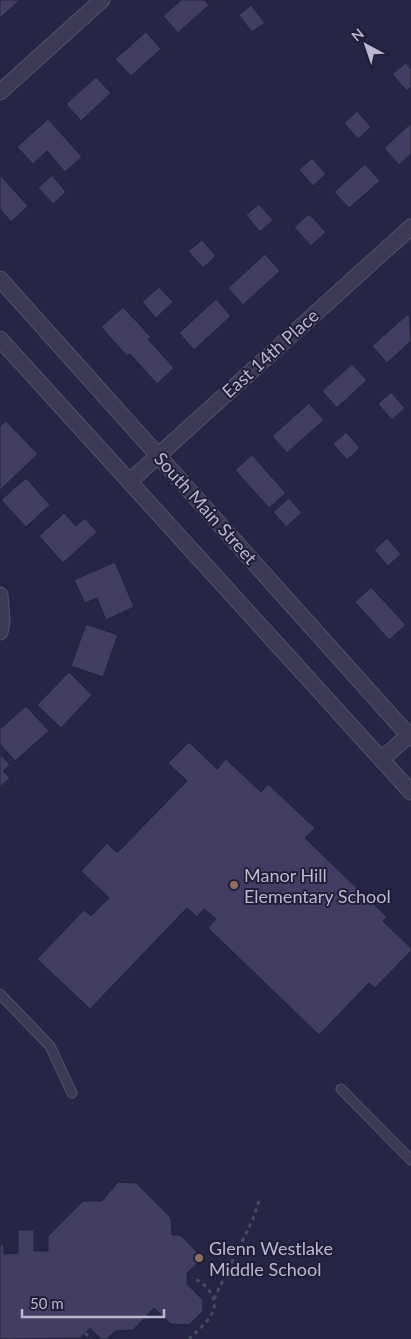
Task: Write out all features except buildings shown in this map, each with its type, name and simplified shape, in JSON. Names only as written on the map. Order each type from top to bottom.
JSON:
[{"type":"street","points":[[0,92],[102,0]]},
{"type":"street","name":"East 14th Place","points":[[130,480],[411,227]]},
{"type":"street","name":"South Main Street","points":[[0,279],[410,736]]},
{"type":"street","points":[[0,339],[130,480],[411,792]]},
{"type":"street","points":[[0,595],[2,622],[0,632]]},
{"type":"street","points":[[382,759],[410,736]]},
{"type":"lane","points":[[0,994],[50,1046],[72,1093]]},
{"type":"lane","points":[[341,1089],[411,1160]]},
{"type":"path","points":[[189,1339],[213,1314],[214,1299],[253,1218],[260,1198]]},
{"type":"path","points":[[192,1278],[198,1279],[209,1289],[214,1299]]},
{"type":"path","points":[[85,1333],[91,1339]]},
{"type":"place","name":"Manor Hill Elementary School","points":[[234,885]]},
{"type":"place","name":"Glenn Westlake Middle School","points":[[199,1258]]}]
